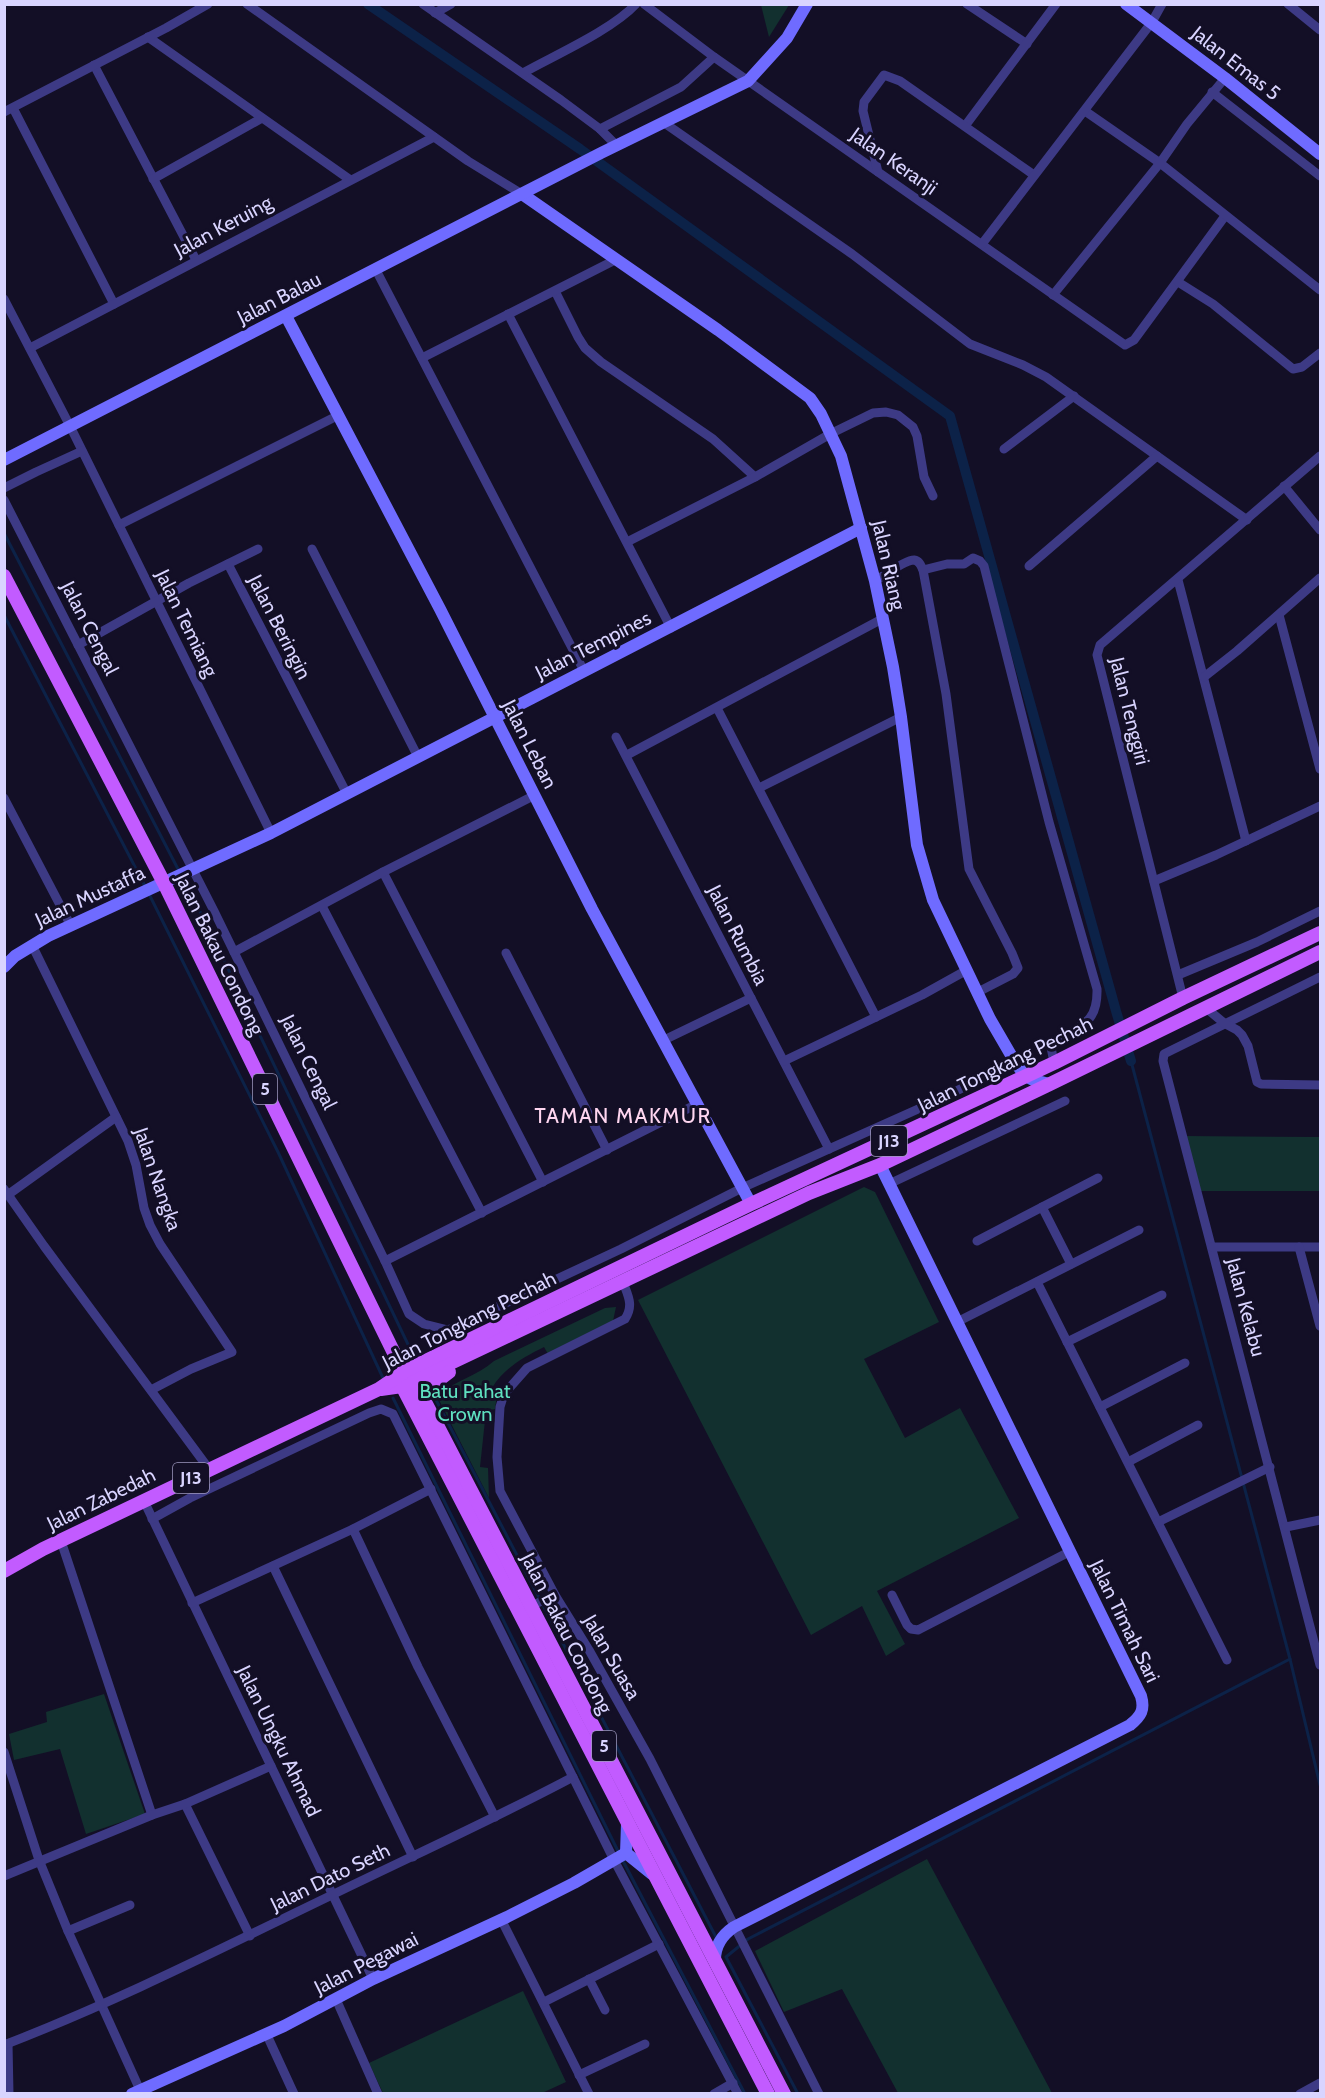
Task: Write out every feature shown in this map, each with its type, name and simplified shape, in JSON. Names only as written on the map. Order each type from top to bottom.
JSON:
[{"type":"main road","name":"Jalan Bakau Condong","points":[[4,576],[169,881],[405,1378],[627,1824],[768,2094]]},
{"type":"main road","name":"Jalan Tongkang Pechah","points":[[405,1378],[751,1204],[835,1167],[1054,1063],[1320,933]]},
{"type":"main road","name":"Jalan Tongkang Pechah","points":[[379,1389],[496,1341],[814,1191],[880,1165],[1320,952]]},
{"type":"main road","points":[[835,1167],[849,1168],[871,1160],[880,1165],[883,1155],[906,1140],[913,1130]]},
{"type":"main road","points":[[751,1204],[755,1208],[762,1208],[801,1190],[814,1191]]},
{"type":"main road","points":[[424,1400],[425,1392],[436,1381],[478,1357],[496,1341]]},
{"type":"main road","name":"Jalan Bakau Condong","points":[[405,1378],[424,1400],[543,1601],[784,2094]]},
{"type":"main road","name":"Jalan Zabedah","points":[[4,1571],[209,1468],[379,1389]]},
{"type":"street","points":[[114,304],[9,110],[208,4]]},
{"type":"street","points":[[247,4],[434,136],[522,194]]},
{"type":"street","points":[[423,4],[600,129],[617,146]]},
{"type":"street","points":[[435,13],[451,4]]},
{"type":"street","points":[[523,73],[629,13],[636,4]]},
{"type":"street","name":"Jalan Keranji","points":[[644,4],[714,57],[1125,345],[1134,340],[1178,282]]},
{"type":"street","points":[[748,81],[787,39],[807,4]]},
{"type":"street","points":[[967,4],[1027,44]]},
{"type":"street","points":[[965,126],[1056,4]]},
{"type":"street","name":"Jalan Emas 5","points":[[1126,4],[1225,78],[1320,154]]},
{"type":"street","points":[[982,244],[1152,22],[1162,4]]},
{"type":"street","points":[[1288,4],[1320,30]]},
{"type":"street","points":[[148,37],[349,179]]},
{"type":"street","points":[[600,129],[681,87],[714,57]]},
{"type":"street","points":[[94,65],[196,260]]},
{"type":"street","points":[[878,172],[863,111],[864,102],[884,75],[900,81],[1034,175]]},
{"type":"street","points":[[1053,295],[1160,163],[1212,92],[1225,78]]},
{"type":"street","name":"Jalan Balau","points":[[4,460],[71,428],[601,153],[748,81]]},
{"type":"street","points":[[1212,92],[1320,176]]},
{"type":"street","points":[[1085,111],[1160,163],[1320,290]]},
{"type":"street","points":[[153,179],[262,118]]},
{"type":"street","points":[[663,122],[852,254],[970,344],[1023,365],[1074,396],[1247,520]]},
{"type":"street","name":"Jalan Keruing","points":[[30,348],[434,136]]},
{"type":"street","name":"Jalan Riang","points":[[522,194],[617,259],[810,398],[832,433],[846,472],[875,581],[893,667],[920,856],[933,900],[990,1020],[1026,1076]]},
{"type":"street","points":[[1225,216],[1178,282],[1213,304],[1293,369],[1302,367],[1320,353]]},
{"type":"street","points":[[422,358],[617,259]]},
{"type":"street","points":[[376,270],[584,671]]},
{"type":"street","points":[[555,291],[578,338],[591,354],[713,439],[755,477]]},
{"type":"street","name":"Jalan Temiang","points":[[4,299],[71,428],[271,833]]},
{"type":"street","points":[[508,314],[671,628]]},
{"type":"street","name":"Jalan Leban","points":[[286,316],[495,717],[592,909],[751,1204]]},
{"type":"street","points":[[1004,449],[1074,396]]},
{"type":"street","points":[[627,542],[755,477],[873,412],[892,414],[907,421],[913,427],[917,435],[924,477],[933,496]]},
{"type":"street","points":[[118,525],[339,415]]},
{"type":"street","points":[[4,488],[82,452]]},
{"type":"street","points":[[1029,566],[1157,456]]},
{"type":"street","name":"Jalan Tenggiri","points":[[1183,998],[1097,656],[1100,645],[1106,638],[1178,580],[1320,456]]},
{"type":"street","points":[[1284,486],[1320,530]]},
{"type":"street","name":"Jalan Cengal","points":[[4,500],[189,872],[234,952],[409,1314],[424,1324],[448,1330],[621,1249],[742,1188],[1015,1062]]},
{"type":"street","name":"Jalan Tempines","points":[[271,833],[861,528]]},
{"type":"street","points":[[228,564],[258,549]]},
{"type":"street","points":[[312,549],[418,757]]},
{"type":"street","points":[[923,570],[947,564],[964,564],[973,558],[984,566],[1049,822],[1096,989],[1097,1002],[1092,1016],[1053,1043],[1051,1047],[1054,1063]]},
{"type":"street","points":[[875,581],[907,562],[915,560],[920,562],[923,570],[946,694],[969,868],[1018,968],[1013,974],[978,992]]},
{"type":"street","name":"Jalan Beringin","points":[[78,645],[228,564],[347,794]]},
{"type":"street","points":[[1204,677],[1320,578]]},
{"type":"street","points":[[1178,580],[1246,841]]},
{"type":"street","points":[[1279,615],[1320,769]]},
{"type":"street","points":[[627,755],[882,619]]},
{"type":"street","points":[[717,708],[876,1017]]},
{"type":"street","points":[[759,788],[901,717]]},
{"type":"street","name":"Jalan Rumbia","points":[[616,737],[829,1149]]},
{"type":"street","points":[[234,952],[535,795]]},
{"type":"street","points":[[4,798],[71,926]]},
{"type":"street","points":[[1154,881],[1320,806]]},
{"type":"street","name":"Jalan Mustaffa","points":[[4,967],[15,956],[32,945],[271,833]]},
{"type":"street","points":[[383,873],[543,1182]]},
{"type":"street","points":[[322,906],[482,1213]]},
{"type":"street","points":[[1178,975],[1257,942],[1320,911]]},
{"type":"street","name":"Jalan Nangka","points":[[32,945],[128,1141],[150,1225],[160,1244],[232,1352],[191,1369],[151,1390]]},
{"type":"street","points":[[507,953],[607,1150]]},
{"type":"street","points":[[784,1061],[967,970]]},
{"type":"street","name":"Jalan Kelabu","points":[[1320,977],[1164,1054],[1162,1062],[1286,1527],[1317,1632],[1320,1665]]},
{"type":"street","points":[[663,1040],[751,998]]},
{"type":"street","points":[[1206,1008],[1224,1023],[1237,1029],[1242,1035],[1248,1046],[1257,1082],[1261,1084],[1320,1085]]},
{"type":"street","points":[[1026,1076],[1050,1084]]},
{"type":"street","points":[[889,1184],[1065,1101]]},
{"type":"street","points":[[385,1261],[697,1104]]},
{"type":"street","points":[[116,1117],[7,1191],[44,1246],[209,1468]]},
{"type":"street","name":"Jalan Timah Sari","points":[[733,1933],[1121,1729],[1140,1717],[1144,1707],[1141,1696],[880,1165]]},
{"type":"street","points":[[977,1241],[1098,1178]]},
{"type":"street","points":[[1042,1207],[1071,1264]]},
{"type":"street","points":[[957,1322],[1139,1230]]},
{"type":"street","points":[[1212,1247],[1320,1247]]},
{"type":"street","points":[[1299,1247],[1320,1326]]},
{"type":"street","name":"Jalan Suasa","points":[[622,1282],[631,1302],[630,1311],[625,1319],[527,1368],[504,1394],[500,1407],[497,1457],[500,1491],[543,1601],[594,1659],[650,1760],[733,1933],[748,1957],[819,2094]]},
{"type":"street","points":[[1037,1282],[1227,1660]]},
{"type":"street","points":[[1067,1342],[1162,1295]]},
{"type":"street","points":[[1100,1407],[1185,1363]]},
{"type":"street","points":[[152,1519],[190,1498],[369,1413],[381,1409],[393,1414],[573,1777],[620,1856],[659,1944],[738,2094]]},
{"type":"street","points":[[1128,1462],[1198,1425]]},
{"type":"street","points":[[1158,1522],[1270,1467]]},
{"type":"street","points":[[192,1603],[353,1529],[431,1490]]},
{"type":"street","name":"Jalan Ungku Ahmad","points":[[144,1501],[373,1979]]},
{"type":"street","points":[[1286,1527],[1320,1520]]},
{"type":"street","points":[[353,1529],[418,1667],[495,1818]]},
{"type":"street","points":[[61,1541],[152,1815]]},
{"type":"street","points":[[891,1595],[907,1625],[911,1629],[918,1630],[1069,1552]]},
{"type":"street","points":[[273,1566],[413,1857]]},
{"type":"street","points":[[4,1752],[39,1860],[136,2092]]},
{"type":"street","points":[[4,1876],[152,1815],[185,1804],[272,1766]]},
{"type":"street","name":"Jalan Dato Seth","points":[[6,2045],[250,1936],[333,1894],[495,1818],[573,1777]]},
{"type":"street","points":[[185,1804],[250,1936]]},
{"type":"street","points":[[620,1856],[627,1824]]},
{"type":"street","points":[[620,1856],[655,1877]]},
{"type":"street","name":"Jalan Pegawai","points":[[136,2092],[267,2033],[373,1979],[501,1919],[573,1883],[620,1856]]},
{"type":"street","points":[[68,1931],[130,1905]]},
{"type":"street","points":[[501,1919],[589,2094]]},
{"type":"street","points":[[715,1955],[733,1933]]},
{"type":"street","points":[[544,2002],[659,1944]]},
{"type":"street","points":[[589,1979],[605,2010]]},
{"type":"street","points":[[336,1999],[378,2094]]},
{"type":"street","points":[[267,2033],[294,2094]]},
{"type":"street","points":[[579,2075],[645,2044]]},
{"type":"street","points":[[6,2045],[9,2094]]},
{"type":"street","points":[[714,2094],[733,2083]]},
{"type":"street","points":[[1300,2094],[1320,2083]]},
{"type":"green space","points":[[761,5],[789,5],[769,37]]},
{"type":"green space","points":[[1183,1136],[1320,1137],[1320,1191],[1197,1191]]},
{"type":"green space","points":[[864,1187],[875,1192],[939,1322],[864,1359],[905,1438],[960,1408],[1019,1518],[877,1591],[905,1644],[886,1656],[862,1606],[811,1635],[638,1300]]},
{"type":"green space","name":"Batu Pahat Crown","points":[[616,1307],[613,1321],[548,1354],[544,1347],[529,1355],[508,1369],[492,1388],[497,1394],[495,1409],[486,1411],[480,1467],[488,1468],[489,1498],[437,1396],[494,1361],[605,1308]]},
{"type":"green space","points":[[104,1694],[145,1814],[86,1834],[60,1749],[14,1760],[9,1734],[47,1722],[46,1712]]},
{"type":"green space","points":[[927,1859],[1052,2093],[898,2093],[842,1989],[784,2012],[755,1951]]},
{"type":"green space","points":[[523,1991],[566,2082],[542,2093],[383,2093],[369,2063]]},
{"type":"waterway","points":[[368,4],[580,149],[950,416],[1131,1061]]},
{"type":"waterway","points":[[4,533],[179,871]]},
{"type":"waterway","points":[[4,615],[146,888]]},
{"type":"waterway","points":[[182,877],[415,1359]]},
{"type":"waterway","points":[[149,894],[278,1152],[383,1378]]},
{"type":"waterway","points":[[1131,1061],[1290,1659],[1320,1785]]},
{"type":"waterway","points":[[434,1396],[717,1939]]},
{"type":"waterway","points":[[393,1398],[619,1853]]},
{"type":"waterway","points":[[798,2094],[726,1957],[748,1939],[1290,1659]]},
{"type":"waterway","points":[[622,1859],[745,2094]]},
{"type":"district","name":"TAMAN MAKMUR","points":[[623,1115]]}]
